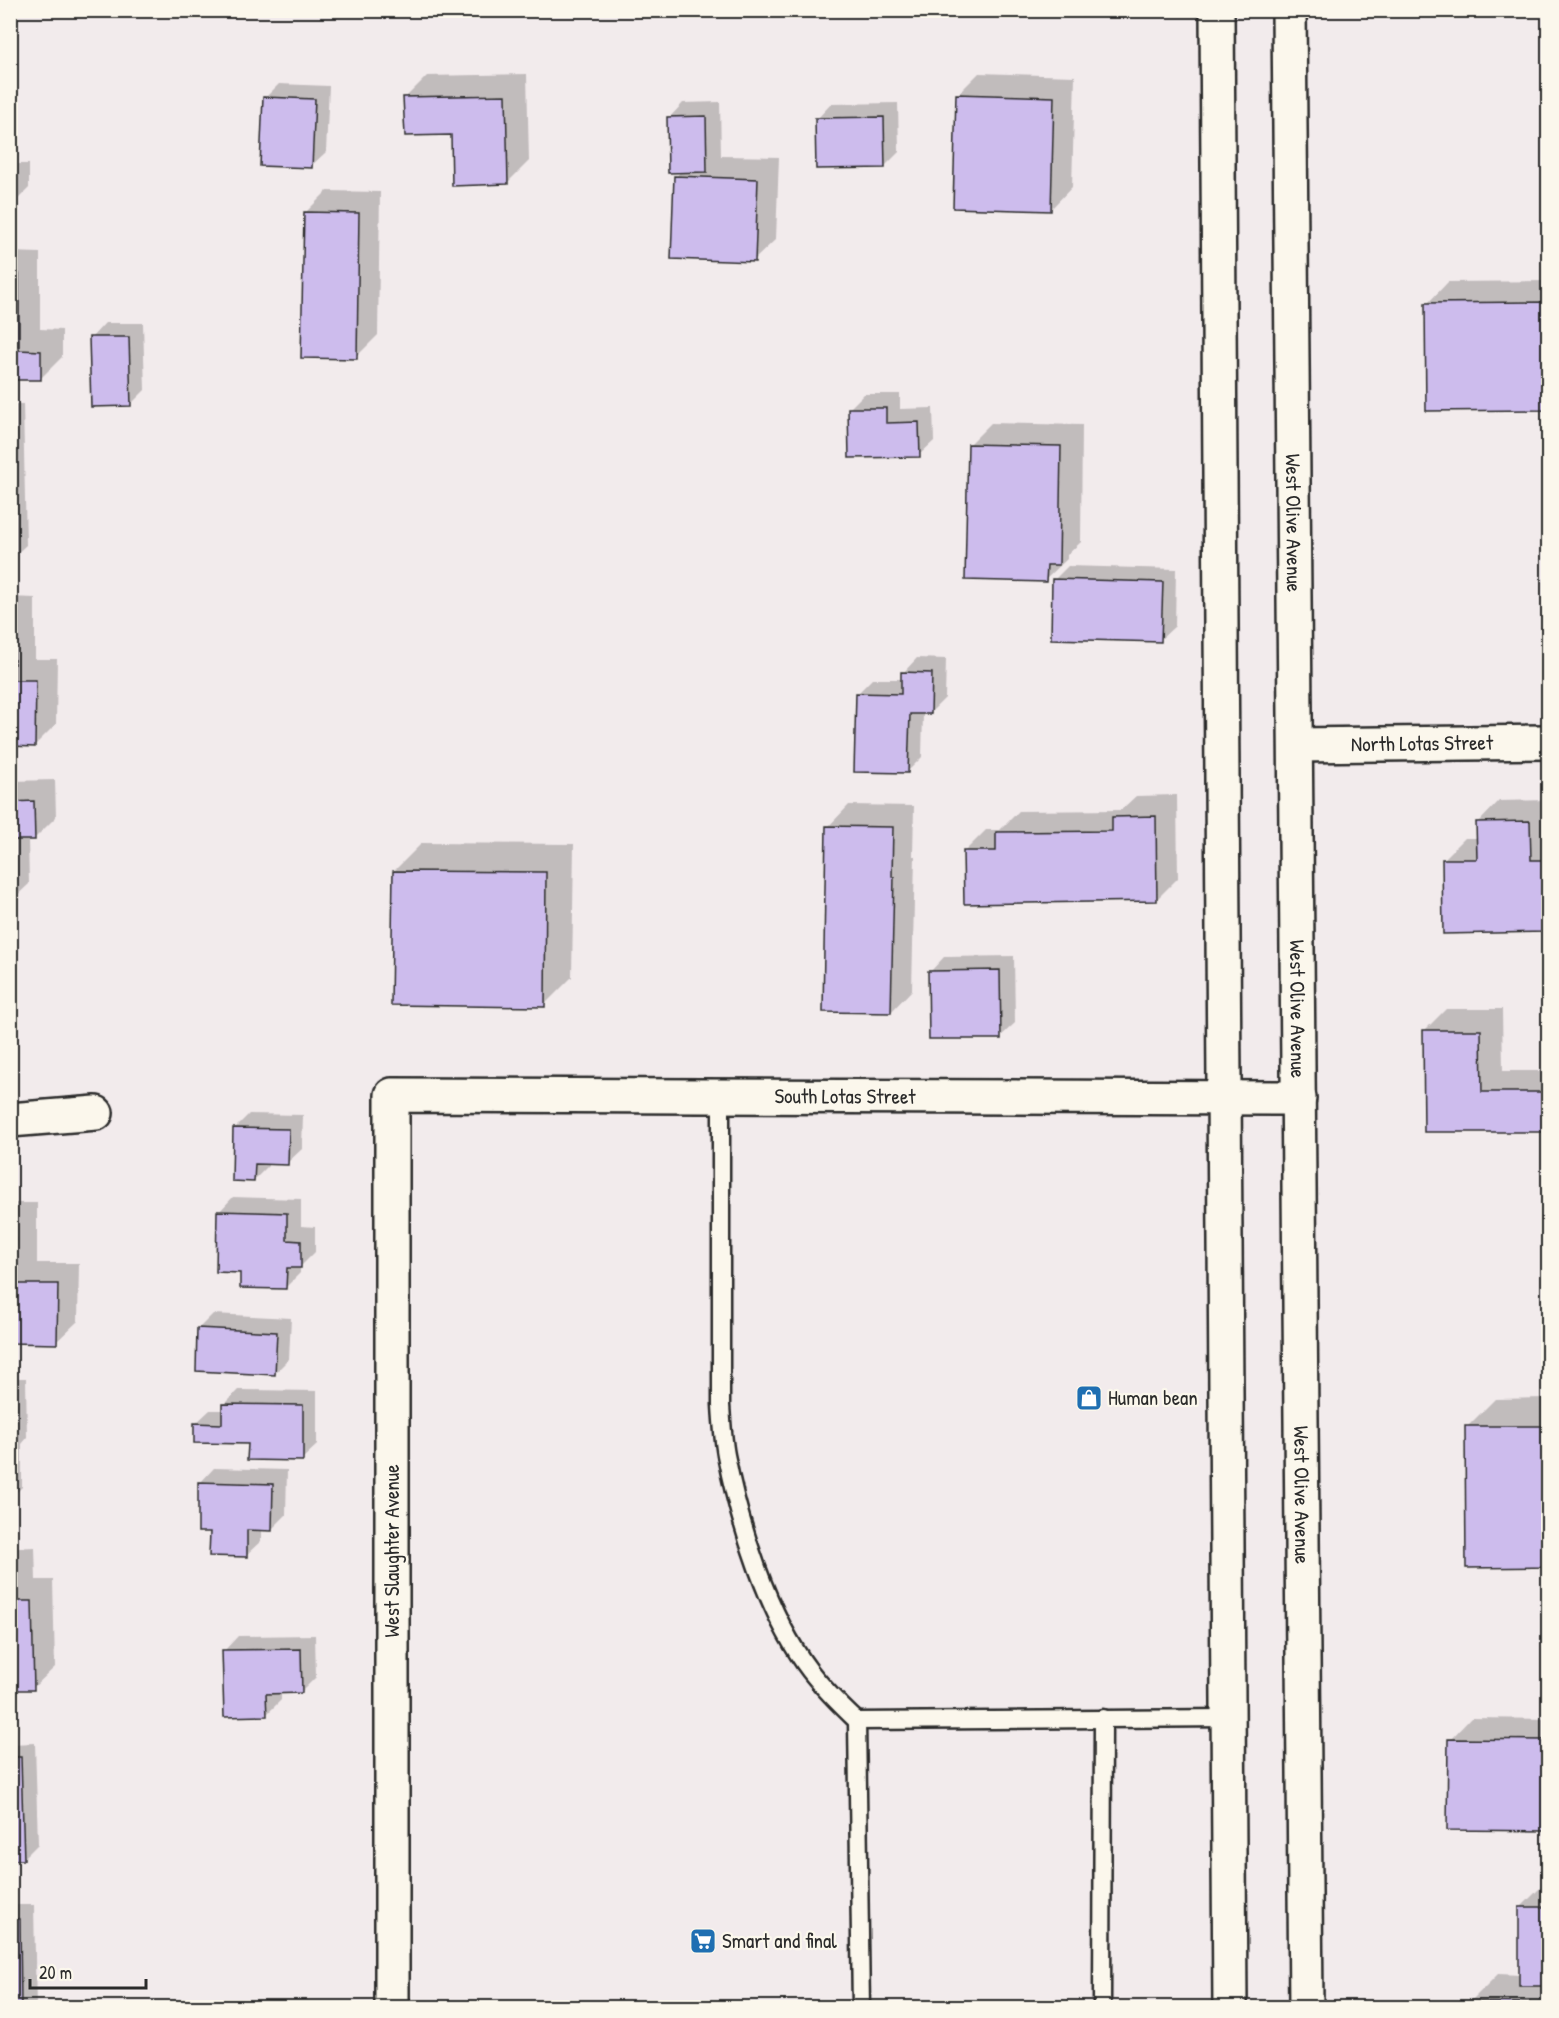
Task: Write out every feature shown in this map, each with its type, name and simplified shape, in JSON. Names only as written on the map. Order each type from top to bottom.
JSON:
[{"type":"main road","points":[[1217,10],[1230,2007]]},
{"type":"main road","name":"West Olive Avenue","points":[[1288,10],[1306,2007]]},
{"type":"main road","name":"North Lotas Street","points":[[1296,745],[1548,742]]},
{"type":"main road","name":"South Lotas Street","points":[[392,1095],[1299,1098]]},
{"type":"main road","name":"West Slaughter Avenue","points":[[392,1095],[392,2007]]},
{"type":"main road","points":[[10,1120],[96,1113]]},
{"type":"lane","points":[[721,1096],[721,1405],[726,1455],[753,1555],[777,1617],[808,1669],[827,1692],[857,1721],[1228,1718]]},
{"type":"lane","points":[[1102,2007],[1103,1718]]},
{"type":"lane","points":[[857,1721],[861,2007]]},
{"type":"building","points":[[956,94],[1054,97],[1051,211],[953,208]]},
{"type":"building","points":[[506,95],[508,184],[452,186],[451,135],[405,136],[403,97]]},
{"type":"building","points":[[263,97],[315,99],[312,168],[260,166]]},
{"type":"building","points":[[706,116],[707,172],[668,173],[667,117]]},
{"type":"building","points":[[884,117],[885,168],[816,169],[815,118]]},
{"type":"building","points":[[674,176],[758,179],[755,262],[671,259]]},
{"type":"building","points":[[10,178],[15,178],[15,204],[10,204]]},
{"type":"building","points":[[304,212],[359,213],[357,359],[301,358]]},
{"type":"building","points":[[10,274],[19,274],[19,350],[41,351],[41,380],[10,380]]},
{"type":"building","points":[[1548,302],[1548,410],[1426,411],[1425,303]]},
{"type":"building","points":[[89,337],[129,337],[131,406],[91,407]]},
{"type":"building","points":[[848,408],[886,408],[886,423],[919,422],[920,457],[849,458]]},
{"type":"building","points":[[968,444],[1061,446],[1059,565],[1047,565],[1046,582],[965,580]]},
{"type":"building","points":[[1052,579],[1163,582],[1161,642],[1051,639]]},
{"type":"building","points":[[10,619],[14,619],[14,680],[36,680],[35,747],[10,746]]},
{"type":"building","points":[[901,672],[932,673],[931,714],[910,714],[908,773],[854,772],[856,693],[901,694]]},
{"type":"building","points":[[34,801],[35,840],[10,840],[10,802]]},
{"type":"building","points":[[1156,816],[1157,901],[964,904],[963,851],[996,851],[996,832],[1112,831],[1112,817]]},
{"type":"building","points":[[1530,821],[1531,860],[1548,860],[1548,932],[1443,934],[1442,859],[1477,859],[1476,822]]},
{"type":"building","points":[[826,826],[893,827],[891,1013],[823,1012]]},
{"type":"building","points":[[393,871],[546,872],[545,1007],[391,1005]]},
{"type":"building","points":[[1000,970],[1001,1039],[929,1039],[928,971]]},
{"type":"building","points":[[1423,1030],[1481,1030],[1482,1092],[1548,1092],[1548,1132],[1424,1132]]},
{"type":"building","points":[[233,1128],[289,1129],[288,1165],[255,1164],[254,1182],[232,1181]]},
{"type":"building","points":[[217,1211],[287,1213],[287,1240],[301,1241],[301,1268],[287,1268],[286,1289],[240,1288],[240,1273],[216,1272]]},
{"type":"building","points":[[10,1224],[15,1224],[15,1284],[58,1284],[57,1344],[10,1343]]},
{"type":"building","points":[[197,1328],[277,1332],[275,1375],[196,1371]]},
{"type":"building","points":[[10,1392],[12,1392],[14,1454],[10,1454]]},
{"type":"building","points":[[222,1404],[303,1405],[303,1461],[247,1460],[248,1444],[194,1443],[194,1423],[222,1424]]},
{"type":"building","points":[[1465,1426],[1548,1426],[1548,1567],[1466,1568]]},
{"type":"building","points":[[198,1482],[273,1484],[272,1531],[247,1530],[247,1557],[209,1556],[210,1532],[198,1532]]},
{"type":"building","points":[[10,1568],[14,1568],[15,1601],[32,1601],[34,1690],[10,1690]]},
{"type":"building","points":[[301,1649],[302,1693],[266,1694],[267,1716],[224,1717],[222,1650]]},
{"type":"building","points":[[1448,1739],[1548,1740],[1548,1831],[1447,1830]]},
{"type":"building","points":[[10,1757],[21,1757],[24,1860],[10,1860]]},
{"type":"building","points":[[1519,1907],[1548,1907],[1548,1986],[1519,1986]]},
{"type":"building","points":[[10,1919],[20,1919],[21,2008],[10,2008]]},
{"type":"building","points":[[1468,2002],[1548,2003],[1548,2008],[1468,2008]]},
{"type":"place","name":"Human bean","points":[[1089,1398]]},
{"type":"place","name":"Smart and final","points":[[703,1941]]}]
